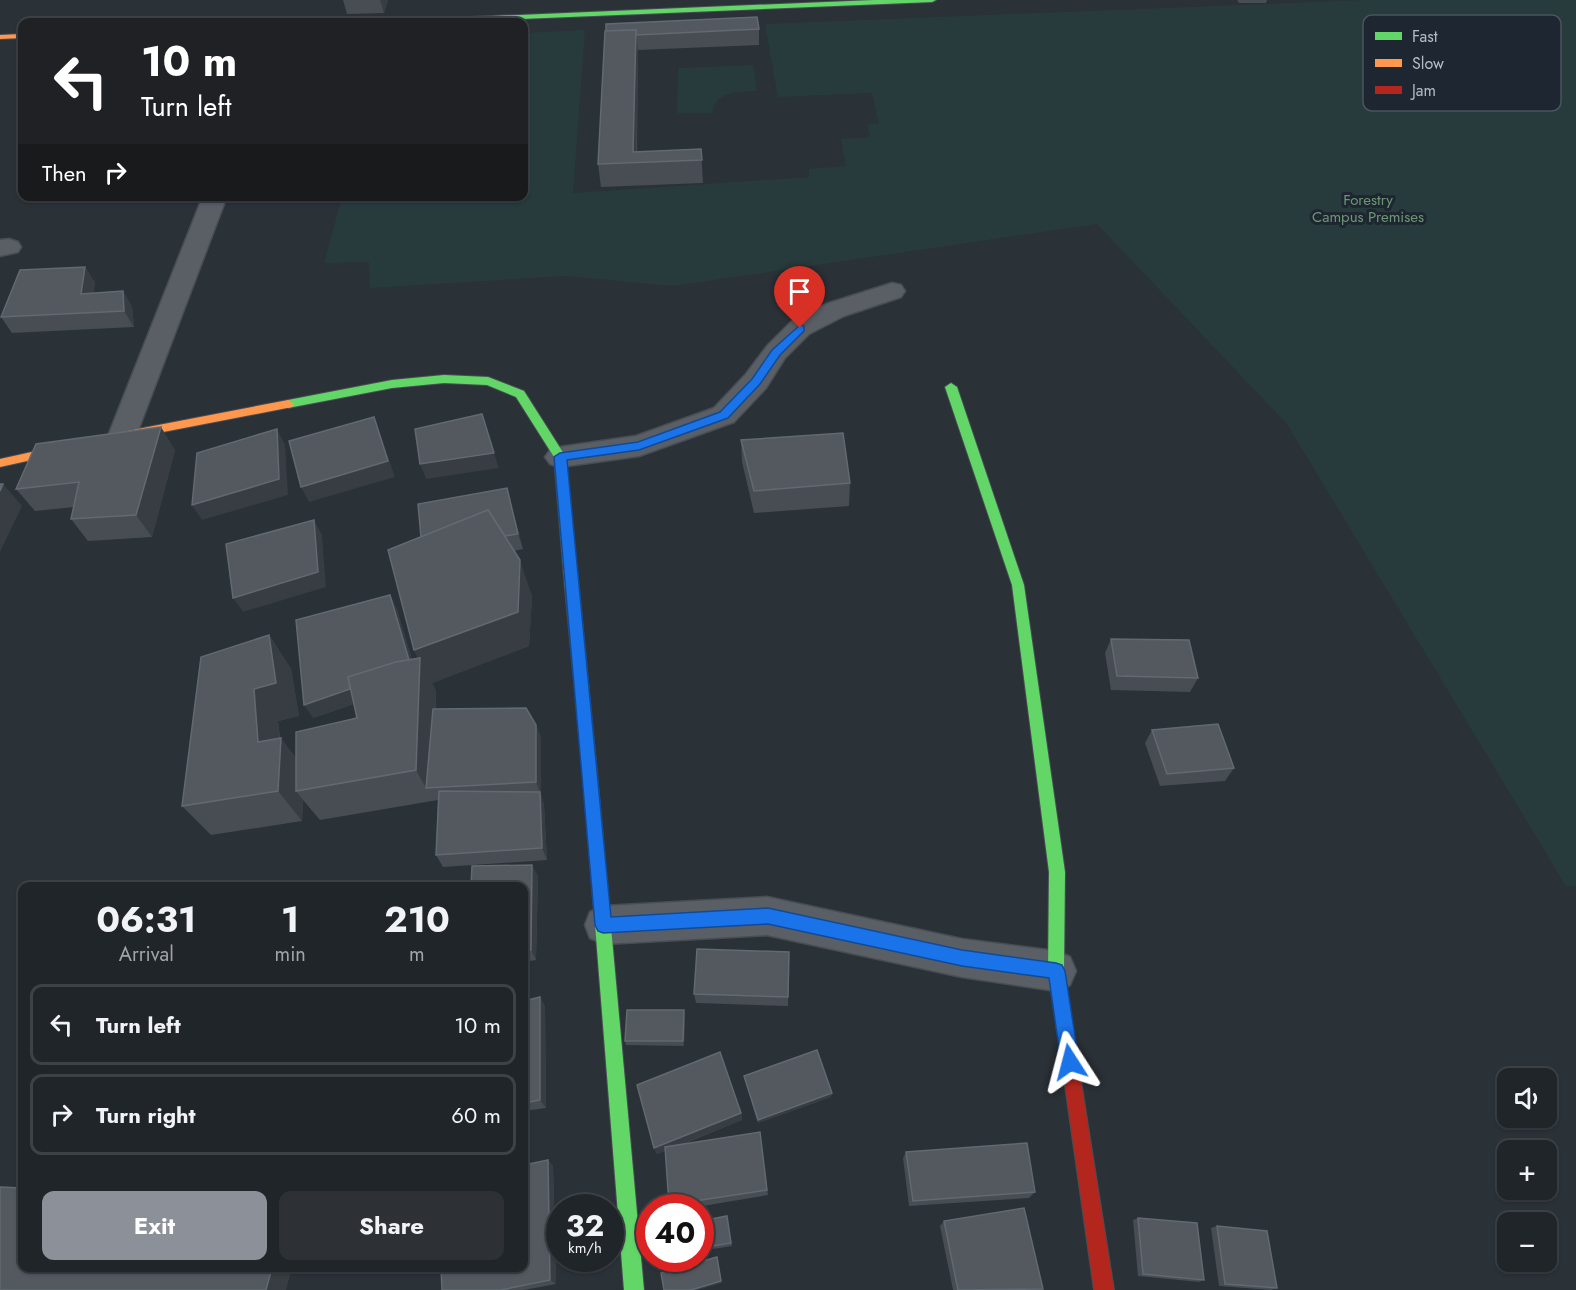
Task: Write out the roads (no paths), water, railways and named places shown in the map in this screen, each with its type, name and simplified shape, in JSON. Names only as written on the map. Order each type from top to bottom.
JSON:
[{"type":"main road","points":[[460,18],[662,5],[932,0]]},
{"type":"main road","points":[[0,37],[18,36]]},
{"type":"main road","points":[[0,463],[122,436],[392,384],[444,379],[488,381],[520,394],[560,457],[634,1290]]},
{"type":"main road","points":[[951,387],[1018,585],[1057,872],[1056,971],[1104,1290]]},
{"type":"street","points":[[122,436],[212,201]]},
{"type":"street","points":[[560,457],[639,446],[724,415],[756,381],[776,352],[800,328],[835,310],[892,291]]},
{"type":"street","points":[[603,925],[768,916],[962,958],[1056,971]]},
{"type":"park label","name":"Forestry Campus Premises","points":[[1368,208]]}]
